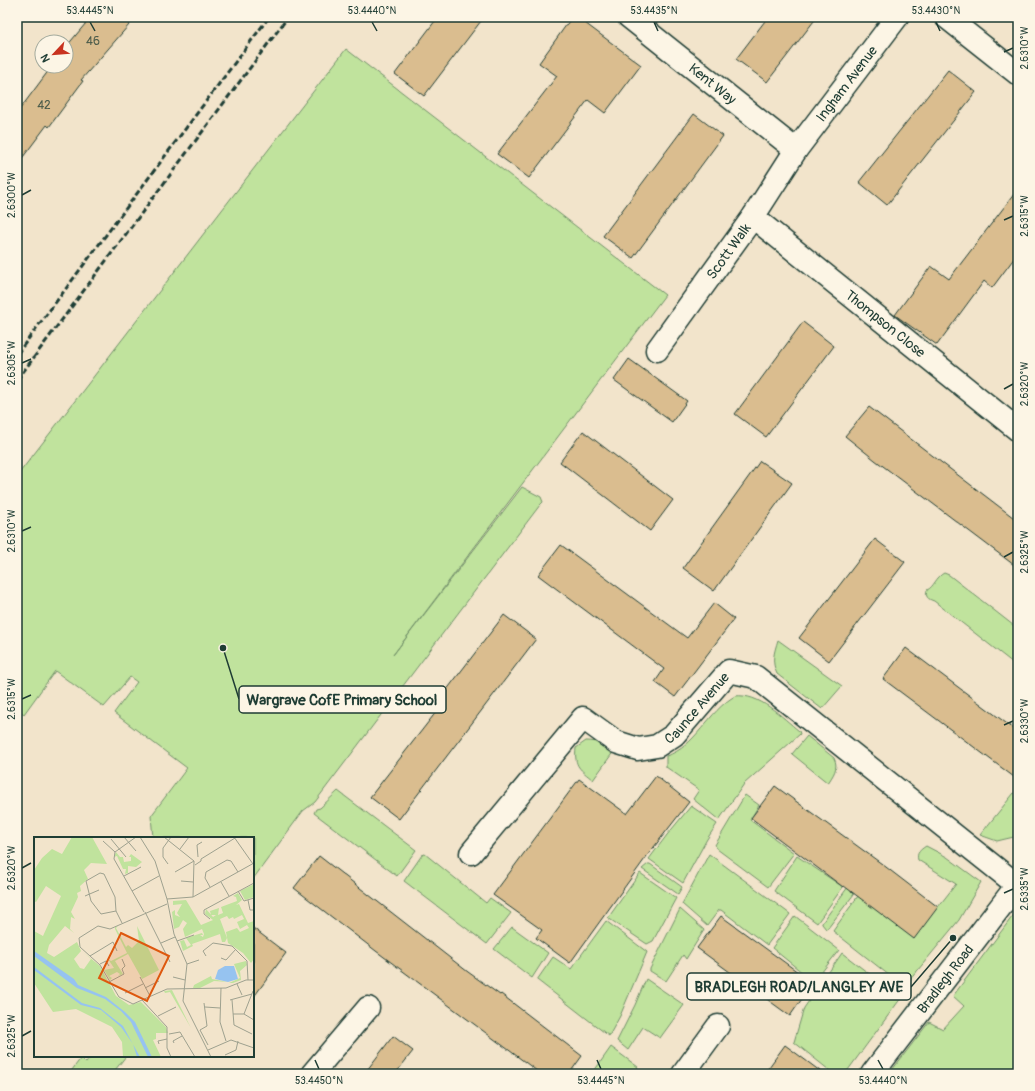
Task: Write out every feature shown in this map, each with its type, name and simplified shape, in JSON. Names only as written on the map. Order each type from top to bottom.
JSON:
[{"type":"street","name":"Kent Way","points":[[630,17],[796,150]]},
{"type":"street","name":"Ingham Avenue","points":[[796,150],[897,17]]},
{"type":"street","points":[[946,17],[1018,74]]},
{"type":"street","name":"Scott Walk","points":[[657,350],[753,217],[796,150]]},
{"type":"street","name":"Thompson Close","points":[[753,217],[1018,430]]},
{"type":"street","name":"Caunce Avenue","points":[[471,853],[583,718],[616,742],[638,749],[657,746],[674,735],[729,671],[756,677],[1018,884]]},
{"type":"street","name":"Bradlegh Road","points":[[872,1074],[1018,884]]},
{"type":"street","points":[[312,1074],[368,1008]]},
{"type":"street","points":[[682,1074],[718,1026]]},
{"type":"green space","points":[[346,49],[665,295],[393,655],[522,487],[541,497],[543,502],[315,802],[303,811],[254,878],[254,837],[153,837],[151,816],[187,768],[114,713],[137,682],[130,677],[104,707],[55,671],[24,714],[17,709],[17,476]]},
{"type":"green space","points":[[944,573],[949,575],[1018,629],[1018,667],[928,597],[926,594],[927,590]]},
{"type":"green space","points":[[778,640],[842,686],[822,709],[777,674],[774,665],[774,653]]},
{"type":"green space","points":[[735,696],[753,698],[770,707],[799,731],[800,734],[744,784],[719,820],[693,799],[699,790],[666,767],[666,756],[686,745],[717,710]]},
{"type":"green space","points":[[807,736],[834,758],[836,768],[828,783],[792,754]]},
{"type":"green space","points":[[586,741],[601,743],[614,751],[593,780],[581,770],[576,759],[576,748]]},
{"type":"green space","points":[[1018,788],[1018,836],[997,841],[980,835]]},
{"type":"green space","points":[[338,791],[416,850],[397,876],[314,813],[316,809],[320,808]]},
{"type":"green space","points":[[745,795],[759,805],[750,820],[794,853],[768,887],[717,849],[715,845]]},
{"type":"green space","points":[[691,806],[717,824],[683,883],[649,859]]},
{"type":"green space","points":[[926,846],[947,857],[981,882],[959,920],[904,987],[833,931],[858,896],[938,907],[956,884],[918,860],[919,852]]},
{"type":"green space","points":[[425,854],[486,903],[490,898],[511,913],[487,944],[404,881],[422,855]]},
{"type":"green space","points":[[709,854],[790,914],[767,945],[721,910],[719,910],[707,926],[682,904]]},
{"type":"green space","points":[[797,856],[843,887],[817,923],[774,891]]},
{"type":"green space","points":[[648,864],[682,887],[678,894],[642,869]]},
{"type":"green space","points":[[640,873],[676,898],[653,941],[647,944],[608,918]]},
{"type":"green space","points":[[858,873],[867,877],[826,929],[822,923]]},
{"type":"green space","points":[[680,909],[704,930],[686,959],[683,955],[666,981],[650,971],[650,969]]},
{"type":"green space","points":[[1018,909],[1018,1074],[889,1074],[929,1022],[943,1029],[964,1006],[953,996]]},
{"type":"green space","points":[[795,916],[839,950],[814,982],[772,948]]},
{"type":"green space","points":[[606,921],[647,952],[620,1016],[609,1036],[537,980],[553,957],[571,969]]},
{"type":"green space","points":[[512,927],[548,953],[532,978],[494,949]]},
{"type":"green space","points":[[842,953],[901,998],[848,1070],[841,1074],[834,1074],[794,1042],[804,1008]]},
{"type":"green space","points":[[646,979],[684,1005],[660,1038],[643,1027],[628,1050],[617,1041]]},
{"type":"green space","points":[[611,1047],[638,1067],[634,1074],[592,1074]]},
{"type":"green space","points":[[91,1057],[125,1057],[112,1074],[69,1074],[81,1058],[86,1063]]},
{"type":"building","points":[[91,17],[136,17],[81,80],[83,81],[49,127],[47,125],[17,165],[17,113],[46,74],[74,74],[74,37]]},
{"type":"building","points":[[438,17],[484,17],[424,96],[395,74]]},
{"type":"building","points":[[572,17],[577,17],[641,65],[605,113],[588,100],[529,178],[497,154],[557,76],[539,63]]},
{"type":"building","points":[[768,17],[817,17],[767,82],[736,59]]},
{"type":"building","points":[[948,70],[976,92],[887,205],[859,182]]},
{"type":"building","points":[[694,114],[723,136],[633,258],[603,236]]},
{"type":"building","points":[[1018,189],[1018,253],[992,288],[984,281],[937,345],[895,315],[931,266],[949,279]]},
{"type":"building","points":[[803,322],[834,346],[766,437],[735,414]]},
{"type":"building","points":[[629,359],[687,401],[672,422],[614,380]]},
{"type":"building","points":[[869,407],[1018,521],[1018,568],[845,436]]},
{"type":"building","points":[[583,431],[673,500],[650,531],[560,462]]},
{"type":"building","points":[[760,461],[792,483],[714,591],[683,568]]},
{"type":"building","points":[[875,539],[905,562],[829,661],[799,638]]},
{"type":"building","points":[[561,545],[687,638],[714,603],[734,619],[675,697],[655,682],[664,669],[538,575]]},
{"type":"building","points":[[504,615],[536,639],[399,819],[370,797],[440,707],[436,704]]},
{"type":"building","points":[[906,648],[1018,732],[1018,780],[883,679]]},
{"type":"building","points":[[656,776],[689,802],[647,856],[570,963],[536,938],[542,930],[493,895],[579,779],[627,814]]},
{"type":"building","points":[[775,786],[938,907],[914,939],[751,818]]},
{"type":"building","points":[[319,856],[468,972],[500,995],[501,994],[582,1056],[569,1074],[541,1074],[294,888]]},
{"type":"building","points":[[721,916],[813,983],[790,1016],[697,948]]},
{"type":"building","points":[[254,929],[286,953],[254,997]]},
{"type":"building","points":[[393,1036],[413,1051],[395,1074],[364,1074]]},
{"type":"building","points":[[785,1045],[824,1074],[764,1074]]},
{"type":"railway","points":[[17,354],[269,17]]},
{"type":"railway","points":[[17,380],[288,17]]},
{"type":"place","name":"Wargrave CofE Primary School","points":[[223,648]]},
{"type":"place","name":"BRADLEGH ROAD/LANGLEY AVE","points":[[953,938]]}]
